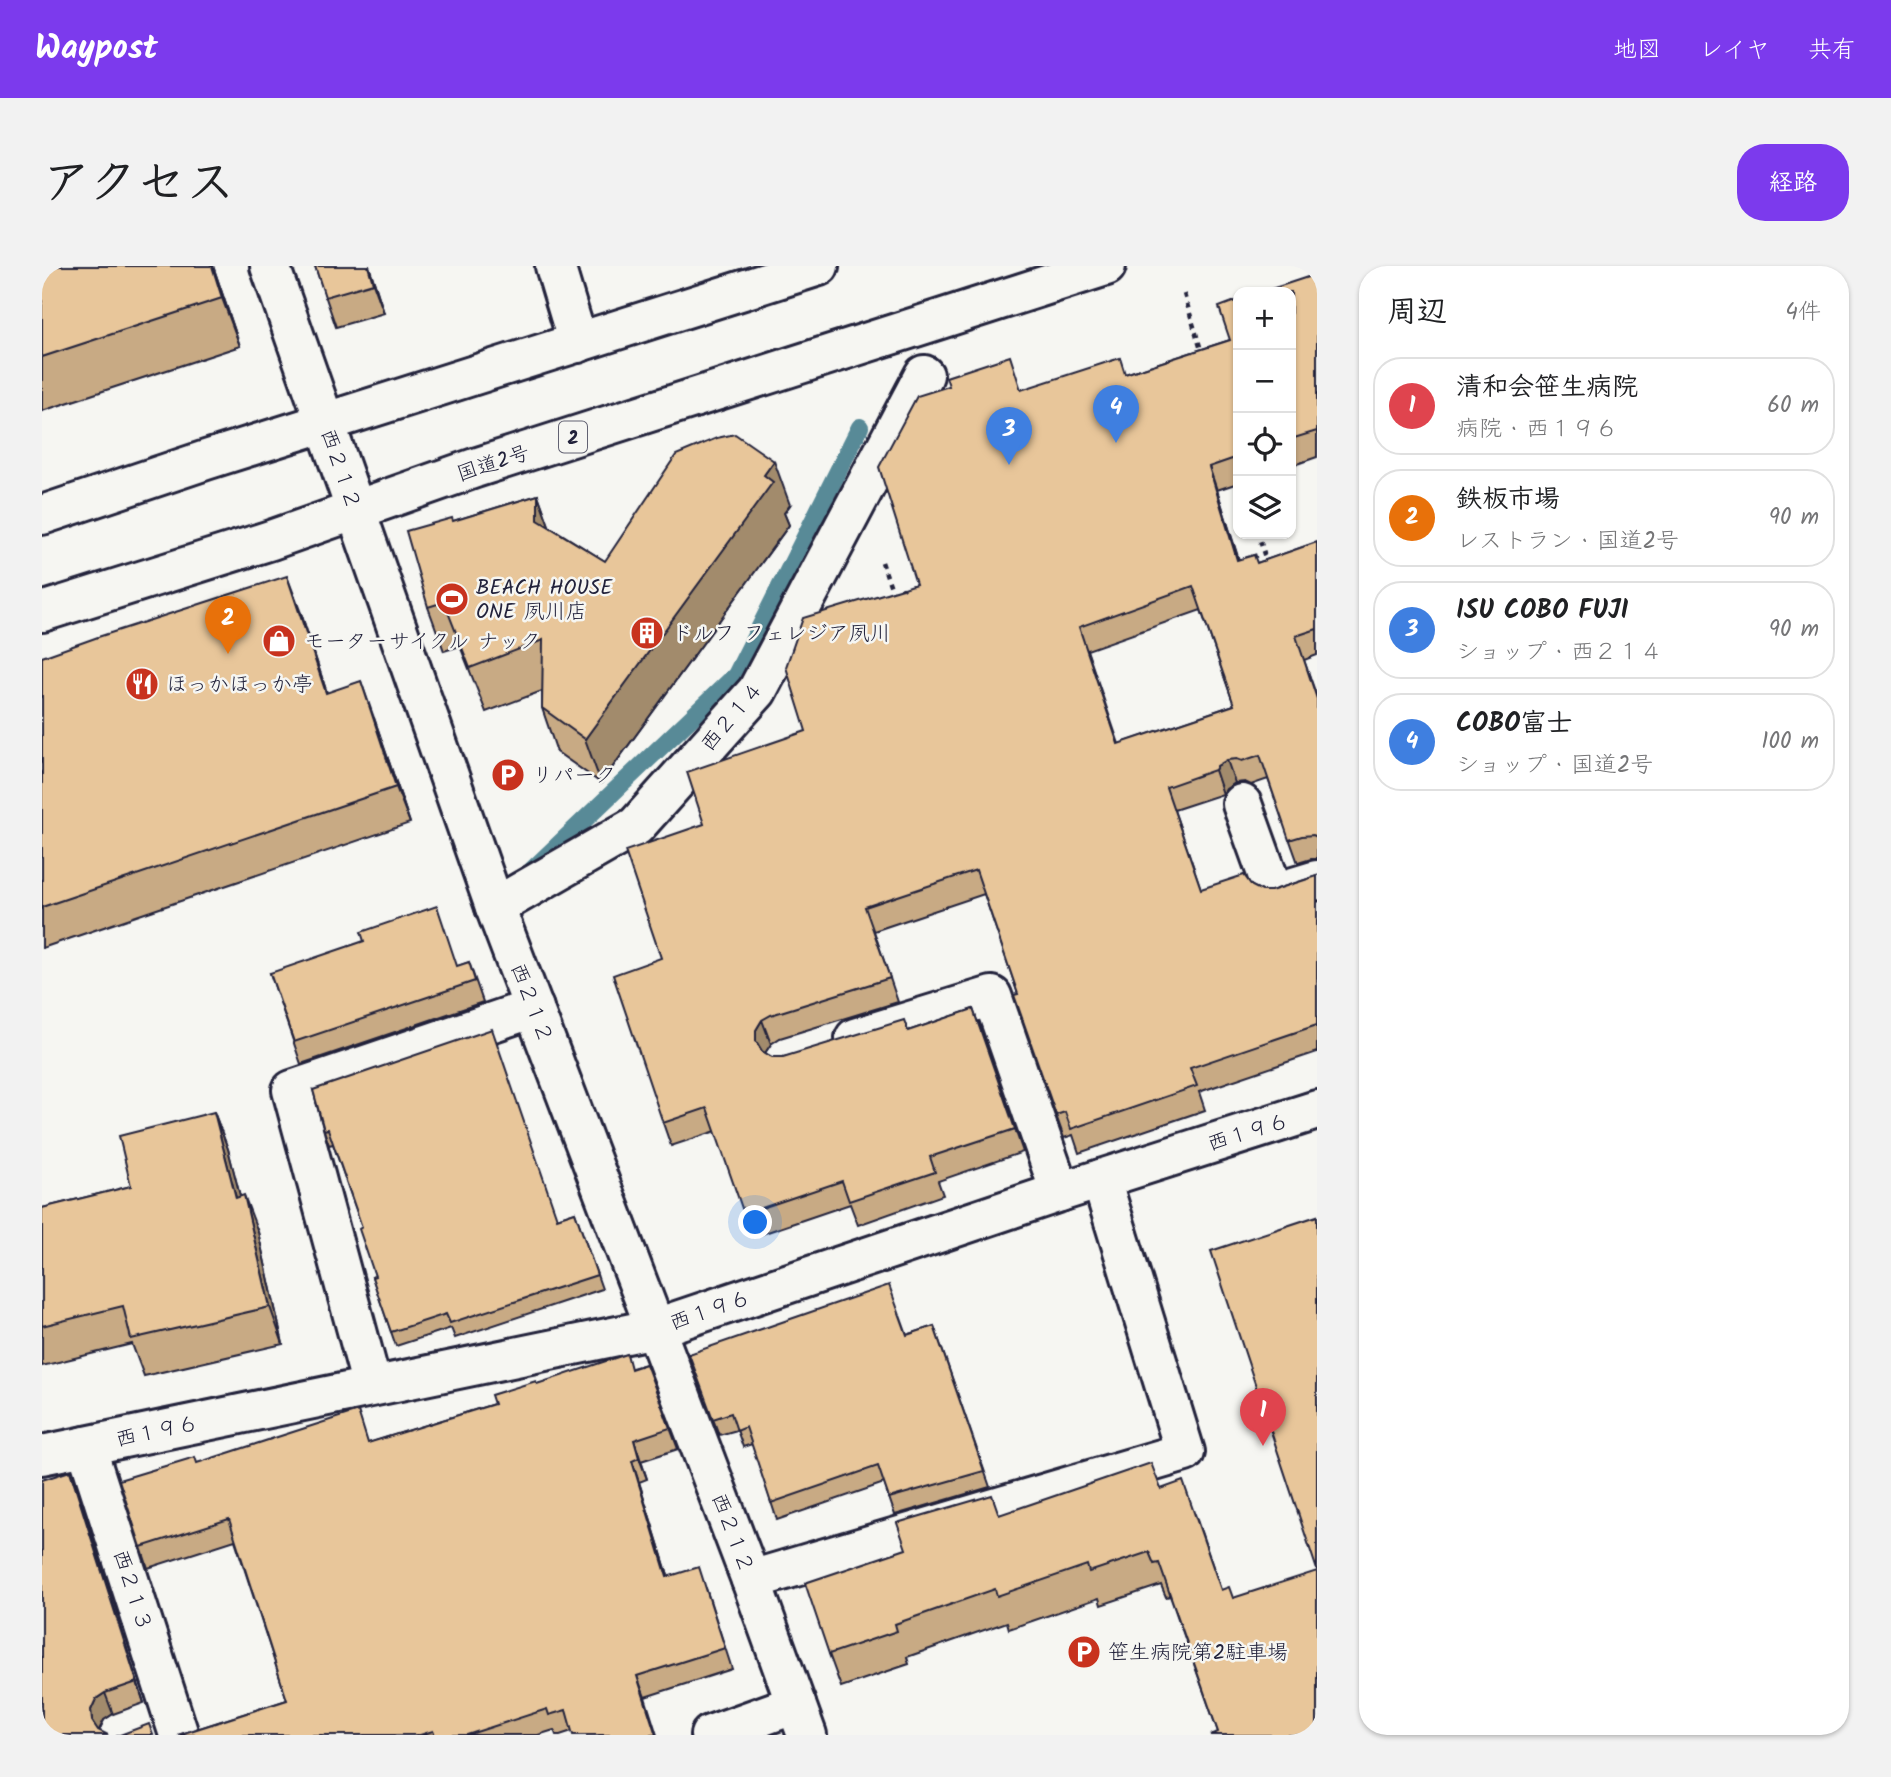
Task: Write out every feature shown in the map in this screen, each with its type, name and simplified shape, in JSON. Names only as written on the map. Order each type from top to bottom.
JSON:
[{"type":"main road","name":"西２１２","points":[[270,266],[495,907],[802,1720]]},
{"type":"main road","points":[[555,266],[578,342]]},
{"type":"main road","points":[[42,514],[819,266]]},
{"type":"main road","name":"国道2号","points":[[42,612],[271,540],[475,468],[1106,266]]},
{"type":"main road","name":"西２１４","points":[[495,907],[636,826],[757,691],[924,375]]},
{"type":"main road","points":[[1242,804],[1274,893],[1317,880]]},
{"type":"main road","points":[[825,1047],[992,996],[1060,1192]]},
{"type":"main road","points":[[372,1387],[292,1090],[534,1008]]},
{"type":"main road","name":"西１９６","points":[[42,1455],[656,1328],[1060,1192],[1317,1111]]},
{"type":"main road","points":[[751,1580],[1185,1452],[1101,1179]]},
{"type":"main road","name":"西２１３","points":[[86,1446],[165,1726]]},
{"type":"main road","points":[[710,1735],[802,1720]]},
{"type":"path","points":[[1184,294],[1203,357]]},
{"type":"path","points":[[860,498],[895,601]]},
{"type":"path","points":[[1241,560],[1264,553],[1260,539]]},
{"type":"building","points":[[42,266],[212,266],[222,298],[42,357]]},
{"type":"building","points":[[315,266],[368,266],[373,283],[325,297]]},
{"type":"building","points":[[1317,274],[1317,431],[1296,437],[1296,287],[1277,287]]},
{"type":"building","points":[[1233,302],[1233,459],[1209,467],[1237,560],[1254,555],[1257,563],[1317,542],[1317,629],[1296,636],[1317,699],[1317,837],[1302,836],[1289,840],[1260,755],[1242,761],[1227,760],[1215,770],[1166,787],[1201,889],[1244,875],[1252,886],[1262,891],[1271,891],[1317,876],[1317,1025],[1190,1068],[1197,1086],[1071,1129],[1065,1112],[1056,1115],[1014,995],[1018,994],[976,870],[865,907],[890,978],[771,1015],[762,1020],[756,1030],[756,1041],[762,1051],[772,1057],[783,1057],[904,1020],[908,1031],[973,1009],[1015,1129],[930,1157],[935,1172],[849,1201],[842,1181],[744,1214],[707,1108],[663,1123],[613,975],[661,958],[625,851],[704,824],[687,772],[806,731],[786,667],[803,618],[903,588],[905,590],[904,588],[916,584],[879,467],[917,396],[949,386],[946,377],[1010,356],[1021,390],[1120,358],[1125,374],[1230,340],[1219,307]],"holes":[[[1193,586],[1234,705],[1118,744],[1079,627]]]},
{"type":"building","points":[[735,434],[774,461],[764,475],[773,482],[585,739],[542,708],[543,640],[470,668],[444,602],[428,607],[406,531],[452,518],[453,521],[538,495],[538,520],[605,561],[676,455],[717,438]]},
{"type":"building","points":[[287,576],[326,693],[361,681],[396,787],[42,907],[42,657]]},
{"type":"building","points":[[437,906],[457,966],[469,962],[475,981],[294,1042],[270,973],[364,941],[361,932]]},
{"type":"building","points":[[492,1029],[557,1218],[575,1212],[597,1275],[450,1323],[446,1314],[391,1332],[372,1277],[375,1276],[359,1229],[362,1227],[328,1129],[324,1130],[313,1090]]},
{"type":"building","points":[[214,1112],[236,1198],[244,1195],[270,1307],[131,1339],[123,1306],[42,1326],[42,1208],[131,1186],[119,1136]]},
{"type":"building","points":[[1317,1216],[1317,1570],[1211,1251]]},
{"type":"building","points":[[889,1285],[907,1335],[934,1326],[984,1471],[889,1498],[878,1466],[771,1503],[746,1427],[737,1431],[731,1413],[713,1419],[689,1354]]},
{"type":"building","points":[[627,1354],[631,1369],[646,1364],[670,1428],[634,1440],[639,1458],[632,1461],[667,1577],[699,1567],[725,1648],[637,1676],[656,1735],[573,1735],[566,1710],[549,1715],[547,1709],[467,1735],[435,1735],[433,1731],[420,1735],[178,1735],[287,1700],[229,1519],[141,1547],[119,1480],[195,1457],[197,1463],[358,1411],[368,1443],[494,1404],[491,1395],[536,1381],[537,1384]]},
{"type":"building","points":[[1151,1463],[1161,1489],[1183,1481],[1221,1590],[1229,1587],[1233,1598],[1317,1571],[1317,1735],[1211,1735],[1218,1732],[1159,1563],[1154,1564],[1149,1552],[1089,1572],[1087,1565],[997,1596],[995,1589],[895,1624],[897,1631],[829,1654],[805,1583],[906,1549],[897,1523],[992,1495],[999,1515]]},
{"type":"building","points":[[70,1471],[137,1682],[96,1699],[91,1710],[92,1721],[98,1730],[108,1735],[42,1735],[42,1480]]},
{"type":"building","points":[[149,1724],[153,1735],[120,1735]]},
{"type":"waterway","points":[[532,870],[736,675],[860,427]]},
{"type":"place","name":"COBO富士","points":[[1116,443]]},
{"type":"place","name":"ISU COBO FUJI","points":[[1009,465]]},
{"type":"place","name":"BEACH HOUSE ONE 夙川店","points":[[452,599]]},
{"type":"place","name":"ドルフ フェレジア夙川","points":[[647,633]]},
{"type":"place","name":"モーターサイクル ナック","points":[[279,641]]},
{"type":"place","name":"鉄板市場","points":[[228,654]]},
{"type":"place","name":"ほっかほっか亭","points":[[142,684]]},
{"type":"place","name":"リパーク","points":[[508,775]]},
{"type":"place","name":"清和会笹生病院","points":[[1263,1446]]},
{"type":"place","name":"笹生病院第2駐車場","points":[[1084,1652]]}]
